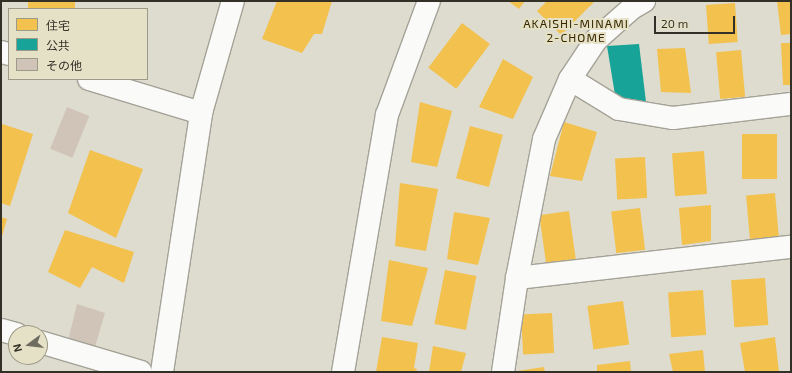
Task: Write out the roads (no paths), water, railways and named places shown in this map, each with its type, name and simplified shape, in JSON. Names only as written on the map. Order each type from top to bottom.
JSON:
[{"type":"street","points":[[162,372],[201,113],[233,1]]},
{"type":"street","points":[[342,372],[387,115],[429,1]]},
{"type":"street","points":[[503,372],[517,278],[544,139],[570,78],[596,40],[632,8],[644,1]]},
{"type":"street","points":[[570,78],[619,109],[673,118],[791,104]]},
{"type":"street","points":[[93,80],[201,113]]},
{"type":"street","points":[[517,278],[791,247]]},
{"type":"street","points":[[48,344],[141,372]]},
{"type":"district","name":"AKAISHI-MINAMI 2-CHOME","points":[[576,31]]}]
